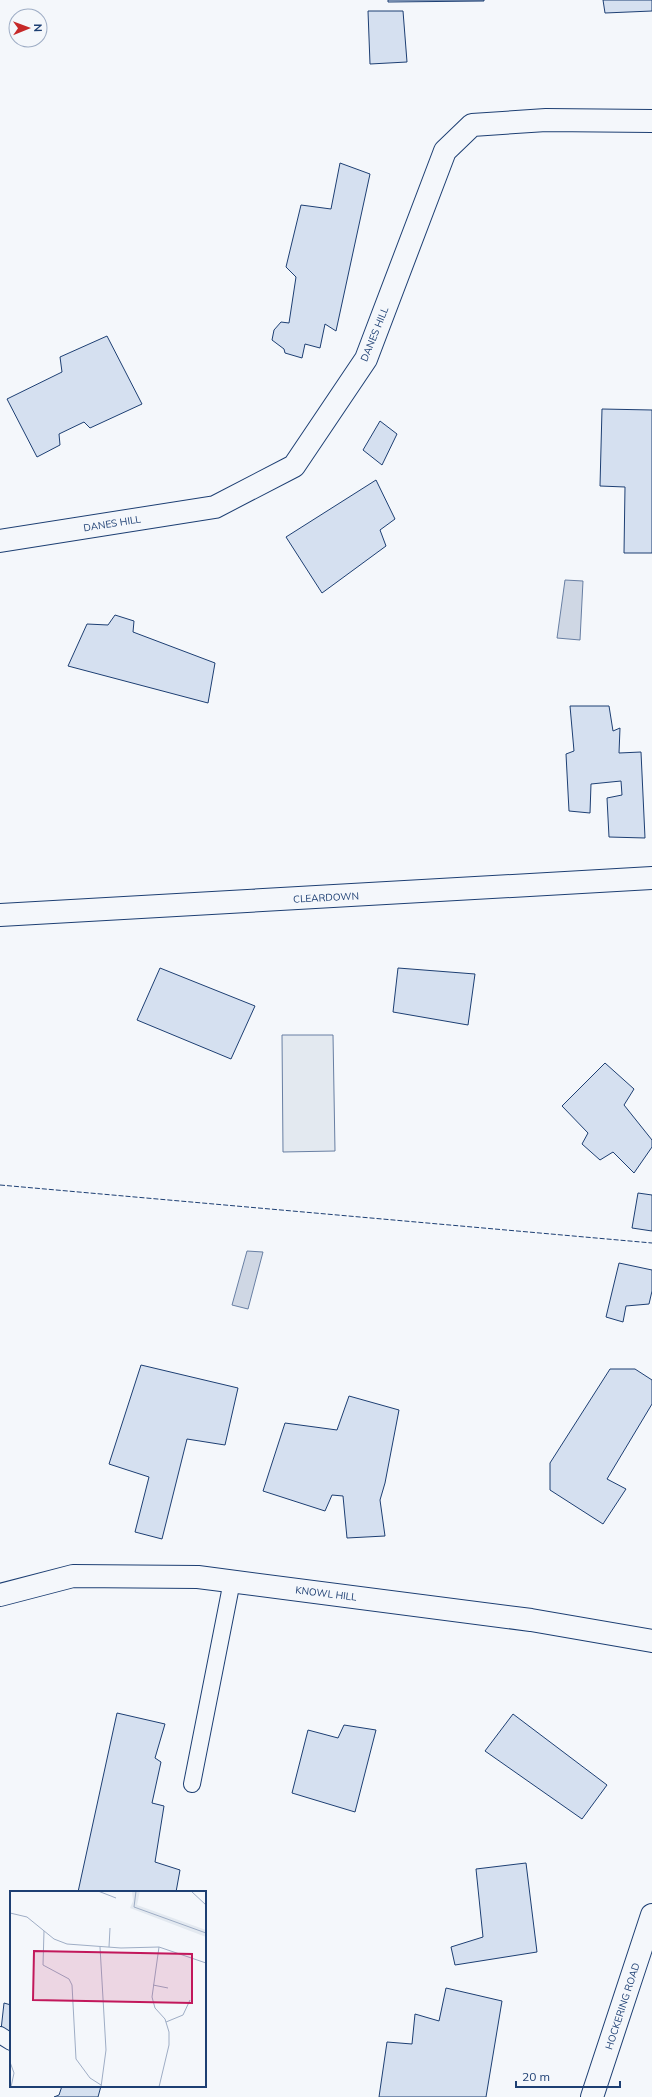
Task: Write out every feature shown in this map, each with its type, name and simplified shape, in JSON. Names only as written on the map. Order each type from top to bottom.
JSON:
[{"type":"street","name":"DANES HILL","points":[[0,541],[215,507],[294,466],[366,359],[445,151],[461,135],[472,125],[546,120],[652,121]]},
{"type":"street","name":"CLEARDOWN","points":[[0,916],[652,878]]},
{"type":"street","name":"KNOWL HILL","points":[[0,1595],[73,1576],[198,1577],[531,1620],[652,1641]]},
{"type":"street","name":"HOCKERING ROAD","points":[[592,2097],[652,1915]]},
{"type":"lane","points":[[192,1784],[232,1581]]},
{"type":"lane","points":[[0,2035],[10,2041]]},
{"type":"shaded area","points":[[565,580],[583,581],[580,640],[557,638]]},
{"type":"shaded area","points":[[282,1035],[333,1035],[335,1151],[283,1152]]},
{"type":"shaded area","points":[[247,1251],[263,1252],[248,1309],[232,1305]]},
{"type":"building","points":[[388,0],[484,0],[484,1],[388,2]]},
{"type":"building","points":[[603,0],[652,0],[652,11],[605,13]]},
{"type":"building","points":[[368,11],[403,11],[407,62],[370,64]]},
{"type":"building","points":[[340,163],[370,174],[336,331],[325,324],[320,348],[305,344],[302,358],[285,353],[284,349],[272,340],[274,330],[281,322],[289,323],[296,277],[286,267],[301,205],[331,209]]},
{"type":"building","points":[[107,336],[142,404],[90,428],[84,422],[59,434],[60,445],[37,457],[7,399],[62,372],[60,357]]},
{"type":"building","points":[[602,409],[652,410],[652,553],[624,553],[625,487],[600,486]]},
{"type":"building","points":[[380,421],[397,434],[382,465],[363,450]]},
{"type":"building","points":[[376,480],[395,519],[380,530],[386,546],[322,593],[286,537]]},
{"type":"building","points":[[115,615],[134,621],[133,632],[215,663],[208,703],[68,666],[87,624],[108,625]]},
{"type":"building","points":[[570,706],[609,706],[613,731],[620,728],[619,753],[641,752],[645,838],[609,837],[607,798],[622,795],[621,781],[591,784],[590,813],[569,811],[566,754],[574,751]]},
{"type":"building","points":[[160,968],[255,1006],[231,1059],[137,1020]]},
{"type":"building","points":[[398,968],[475,974],[468,1025],[393,1012]]},
{"type":"building","points":[[605,1063],[634,1089],[624,1105],[652,1140],[652,1147],[634,1173],[613,1152],[600,1160],[582,1144],[588,1133],[562,1106]]},
{"type":"building","points":[[638,1193],[652,1195],[652,1231],[632,1228]]},
{"type":"building","points":[[619,1263],[652,1270],[652,1291],[649,1304],[626,1306],[623,1322],[606,1317]]},
{"type":"building","points":[[141,1365],[238,1388],[225,1445],[187,1439],[162,1539],[135,1532],[149,1477],[109,1464]]},
{"type":"building","points":[[610,1369],[635,1369],[652,1380],[652,1404],[607,1479],[626,1489],[603,1524],[550,1490],[550,1463]]},
{"type":"building","points":[[349,1396],[399,1410],[385,1483],[380,1500],[385,1536],[347,1538],[343,1496],[332,1495],[325,1511],[263,1491],[285,1423],[337,1430]]},
{"type":"building","points":[[117,1713],[165,1724],[155,1758],[161,1762],[152,1803],[164,1806],[155,1862],[180,1870],[176,1891],[78,1891]]},
{"type":"building","points":[[513,1714],[607,1785],[582,1819],[485,1751]]},
{"type":"building","points":[[344,1725],[376,1730],[355,1812],[292,1793],[308,1730],[338,1738]]},
{"type":"building","points":[[526,1863],[537,1952],[455,1965],[451,1947],[483,1937],[476,1869]]},
{"type":"building","points":[[446,1988],[502,2001],[486,2097],[379,2097],[387,2042],[412,2044],[415,2014],[439,2021]]},
{"type":"building","points":[[4,2003],[10,2005],[10,2038],[1,2030]]},
{"type":"building","points":[[62,2087],[101,2087],[98,2097],[54,2097],[59,2095]]},
{"type":"fence","points":[[0,1185],[652,1243]]}]
